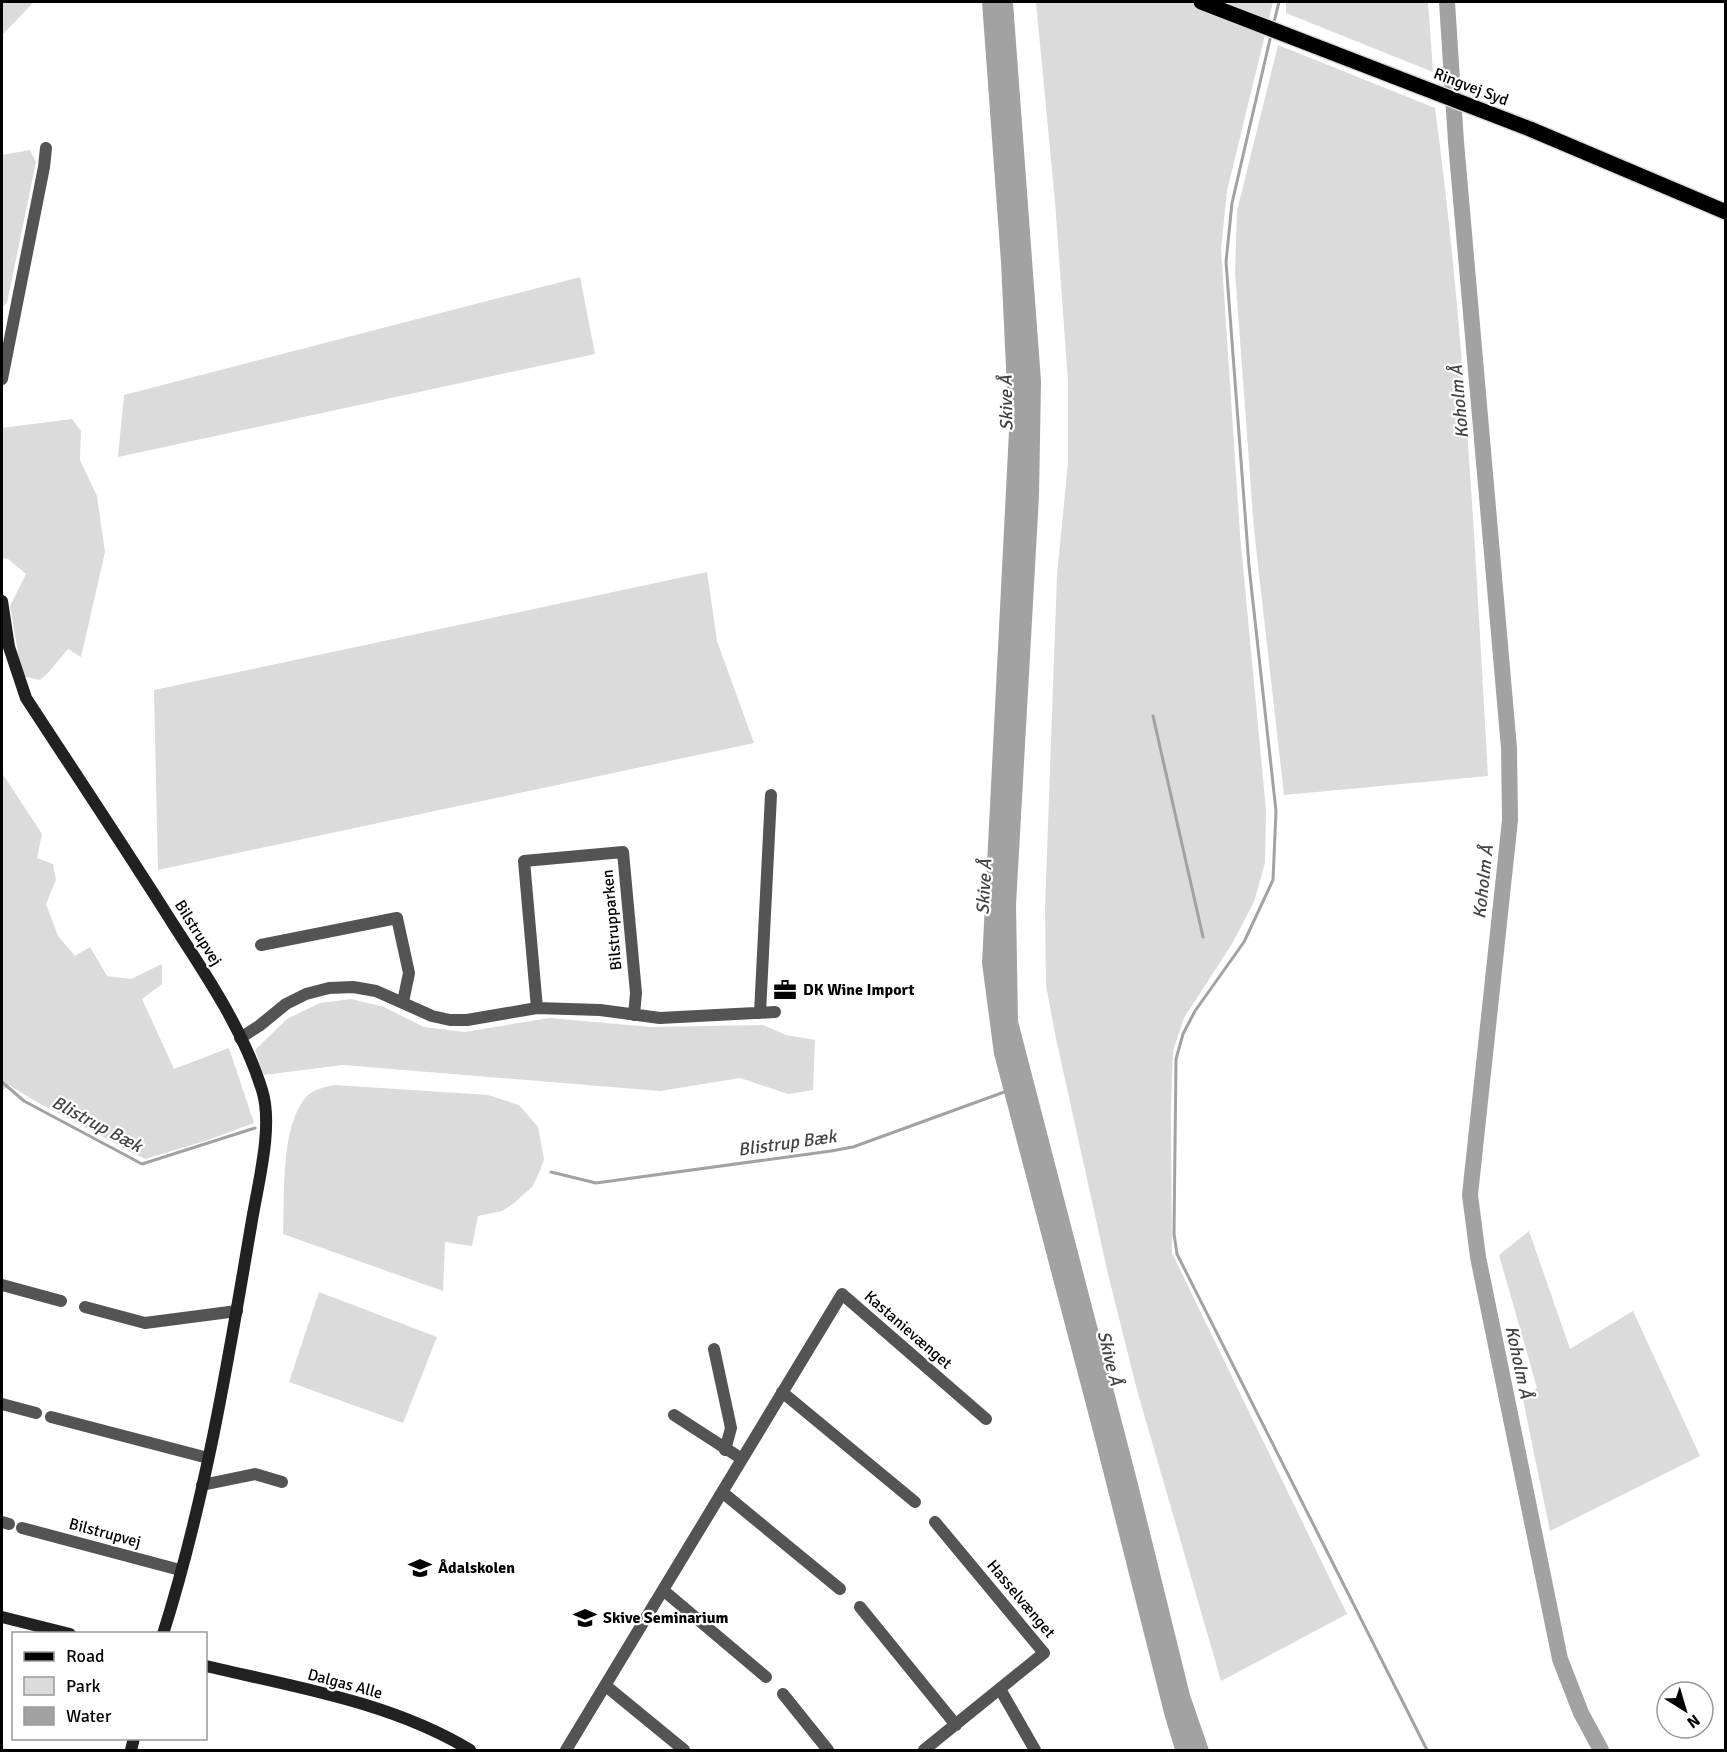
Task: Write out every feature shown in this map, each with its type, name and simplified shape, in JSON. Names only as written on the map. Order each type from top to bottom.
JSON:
[{"type":"main road","name":"Ringvej Syd","points":[[1201,2],[1530,129],[1725,212]]},
{"type":"street","points":[[2,379],[46,148]]},
{"type":"street","name":"Bilstrupvej","points":[[2,601],[9,647],[26,698],[212,986],[240,1038],[262,1091],[267,1129],[237,1311],[202,1485],[164,1632]]},
{"type":"street","points":[[760,1013],[771,795]]},
{"type":"street","name":"Bilstrupparken","points":[[537,1008],[524,861],[623,852],[636,993],[634,1015]]},
{"type":"street","points":[[261,945],[397,918],[409,973],[403,1002]]},
{"type":"street","points":[[240,1038],[286,1004],[306,994],[329,988],[353,987],[375,991],[432,1016],[450,1020],[467,1020],[537,1008],[600,1010],[634,1015],[687,1018],[775,1012]]},
{"type":"street","points":[[2,1284],[60,1301]]},
{"type":"street","name":"Kastanievænget","points":[[566,1750],[842,1294],[986,1419]]},
{"type":"street","points":[[85,1307],[145,1323],[237,1311]]},
{"type":"street","points":[[714,1349],[731,1428],[725,1450]]},
{"type":"street","points":[[782,1392],[915,1503]]},
{"type":"street","points":[[2,1404],[36,1413]]},
{"type":"street","points":[[674,1415],[742,1459]]},
{"type":"street","points":[[51,1417],[208,1458]]},
{"type":"street","points":[[202,1485],[255,1474],[282,1482]]},
{"type":"street","points":[[723,1492],[840,1589]]},
{"type":"street","name":"Hasselvænget","points":[[924,1750],[1044,1653],[935,1522]]},
{"type":"street","name":"Bilstrupvej","points":[[22,1528],[180,1569]]},
{"type":"street","points":[[663,1590],[766,1677]]},
{"type":"street","points":[[860,1608],[956,1725]]},
{"type":"street","points":[[2,1617],[62,1632]]},
{"type":"street","name":"Dalgas Alle","points":[[207,1666],[381,1710],[424,1727],[470,1750]]},
{"type":"street","points":[[606,1686],[684,1750]]},
{"type":"street","points":[[1000,1689],[1035,1750]]},
{"type":"street","points":[[783,1694],[828,1750]]},
{"type":"green space","points":[[2,2],[34,2],[2,35]]},
{"type":"green space","points":[[1036,2],[1273,2],[1227,191],[1221,249],[1240,534],[1266,810],[1265,863],[1254,902],[1232,944],[1184,1018],[1173,1051],[1172,1253],[1347,1614],[1221,1681],[1137,1390],[1108,1274],[1046,985],[1045,909],[1057,575],[1068,463],[1068,381],[1055,202]]},
{"type":"green space","points":[[1286,2],[1428,2],[1433,72],[1286,13]]},
{"type":"green space","points":[[1278,45],[1435,108],[1462,358],[1488,776],[1284,795],[1254,530],[1235,272],[1237,211]]},
{"type":"green space","points":[[30,150],[36,162],[7,303],[2,307],[2,155]]},
{"type":"green space","points":[[580,277],[595,354],[118,457],[124,395]]},
{"type":"green space","points":[[72,419],[81,431],[80,460],[97,496],[105,552],[81,657],[68,649],[40,680],[22,676],[10,606],[26,574],[8,559],[2,558],[2,428]]},
{"type":"green space","points":[[707,572],[717,641],[754,743],[158,870],[154,690]]},
{"type":"green space","points":[[2,773],[42,834],[37,858],[53,864],[56,880],[46,904],[58,936],[75,956],[90,947],[107,976],[131,979],[162,964],[162,984],[142,999],[174,1069],[229,1048],[254,1123],[145,1159],[9,1085],[2,1091]]},
{"type":"green space","points":[[351,999],[384,1007],[424,1027],[465,1032],[549,1018],[651,1027],[763,1025],[786,1035],[815,1040],[813,1090],[788,1094],[740,1078],[660,1091],[343,1065],[264,1075],[255,1050],[287,1019],[320,1003]]},
{"type":"green space","points":[[335,1085],[488,1095],[519,1105],[538,1127],[544,1159],[532,1187],[502,1211],[478,1216],[472,1246],[445,1242],[443,1291],[283,1234],[284,1181],[292,1126],[298,1110],[309,1094]]},
{"type":"green space","points":[[1529,1231],[1570,1349],[1633,1311],[1700,1456],[1550,1531],[1523,1400],[1537,1388],[1499,1255]]},
{"type":"green space","points":[[319,1292],[437,1337],[403,1423],[289,1382]]},
{"type":"water","points":[[982,2],[1013,2],[1041,381],[1039,496],[1016,905],[1018,1021],[1190,1695],[1209,1750],[1175,1750],[1165,1717],[994,1054],[982,963],[1009,431],[1001,262]]},
{"type":"waterway","points":[[1273,26],[1279,2]]},
{"type":"waterway","name":"Koholm Å","points":[[1447,2],[1456,142],[1509,748],[1510,820],[1470,1195],[1478,1257],[1560,1659],[1581,1713],[1601,1750]]},
{"type":"waterway","points":[[1271,35],[1232,203],[1226,262],[1249,566],[1276,811],[1273,880],[1244,942],[1195,1011],[1183,1034],[1176,1059],[1174,1234],[1177,1254],[1427,1750]]},
{"type":"waterway","points":[[1153,716],[1203,937]]},
{"type":"waterway","name":"Blistrup Bæk","points":[[2,1082],[24,1101],[142,1164],[255,1128]]},
{"type":"waterway","name":"Blistrup Bæk","points":[[551,1172],[596,1183],[831,1151],[853,1147],[1007,1091]]},
{"type":"place","name":"DK Wine Import","points":[[785,990]]},
{"type":"place","name":"Ådalskolen","points":[[420,1568]]},
{"type":"place","name":"Skive Seminarium","points":[[585,1618]]},
{"type":"water label","name":"Skive Å","points":[[1006,403]]},
{"type":"water label","name":"Skive Å","points":[[984,887]]},
{"type":"water label","name":"Skive Å","points":[[1110,1358]]}]
